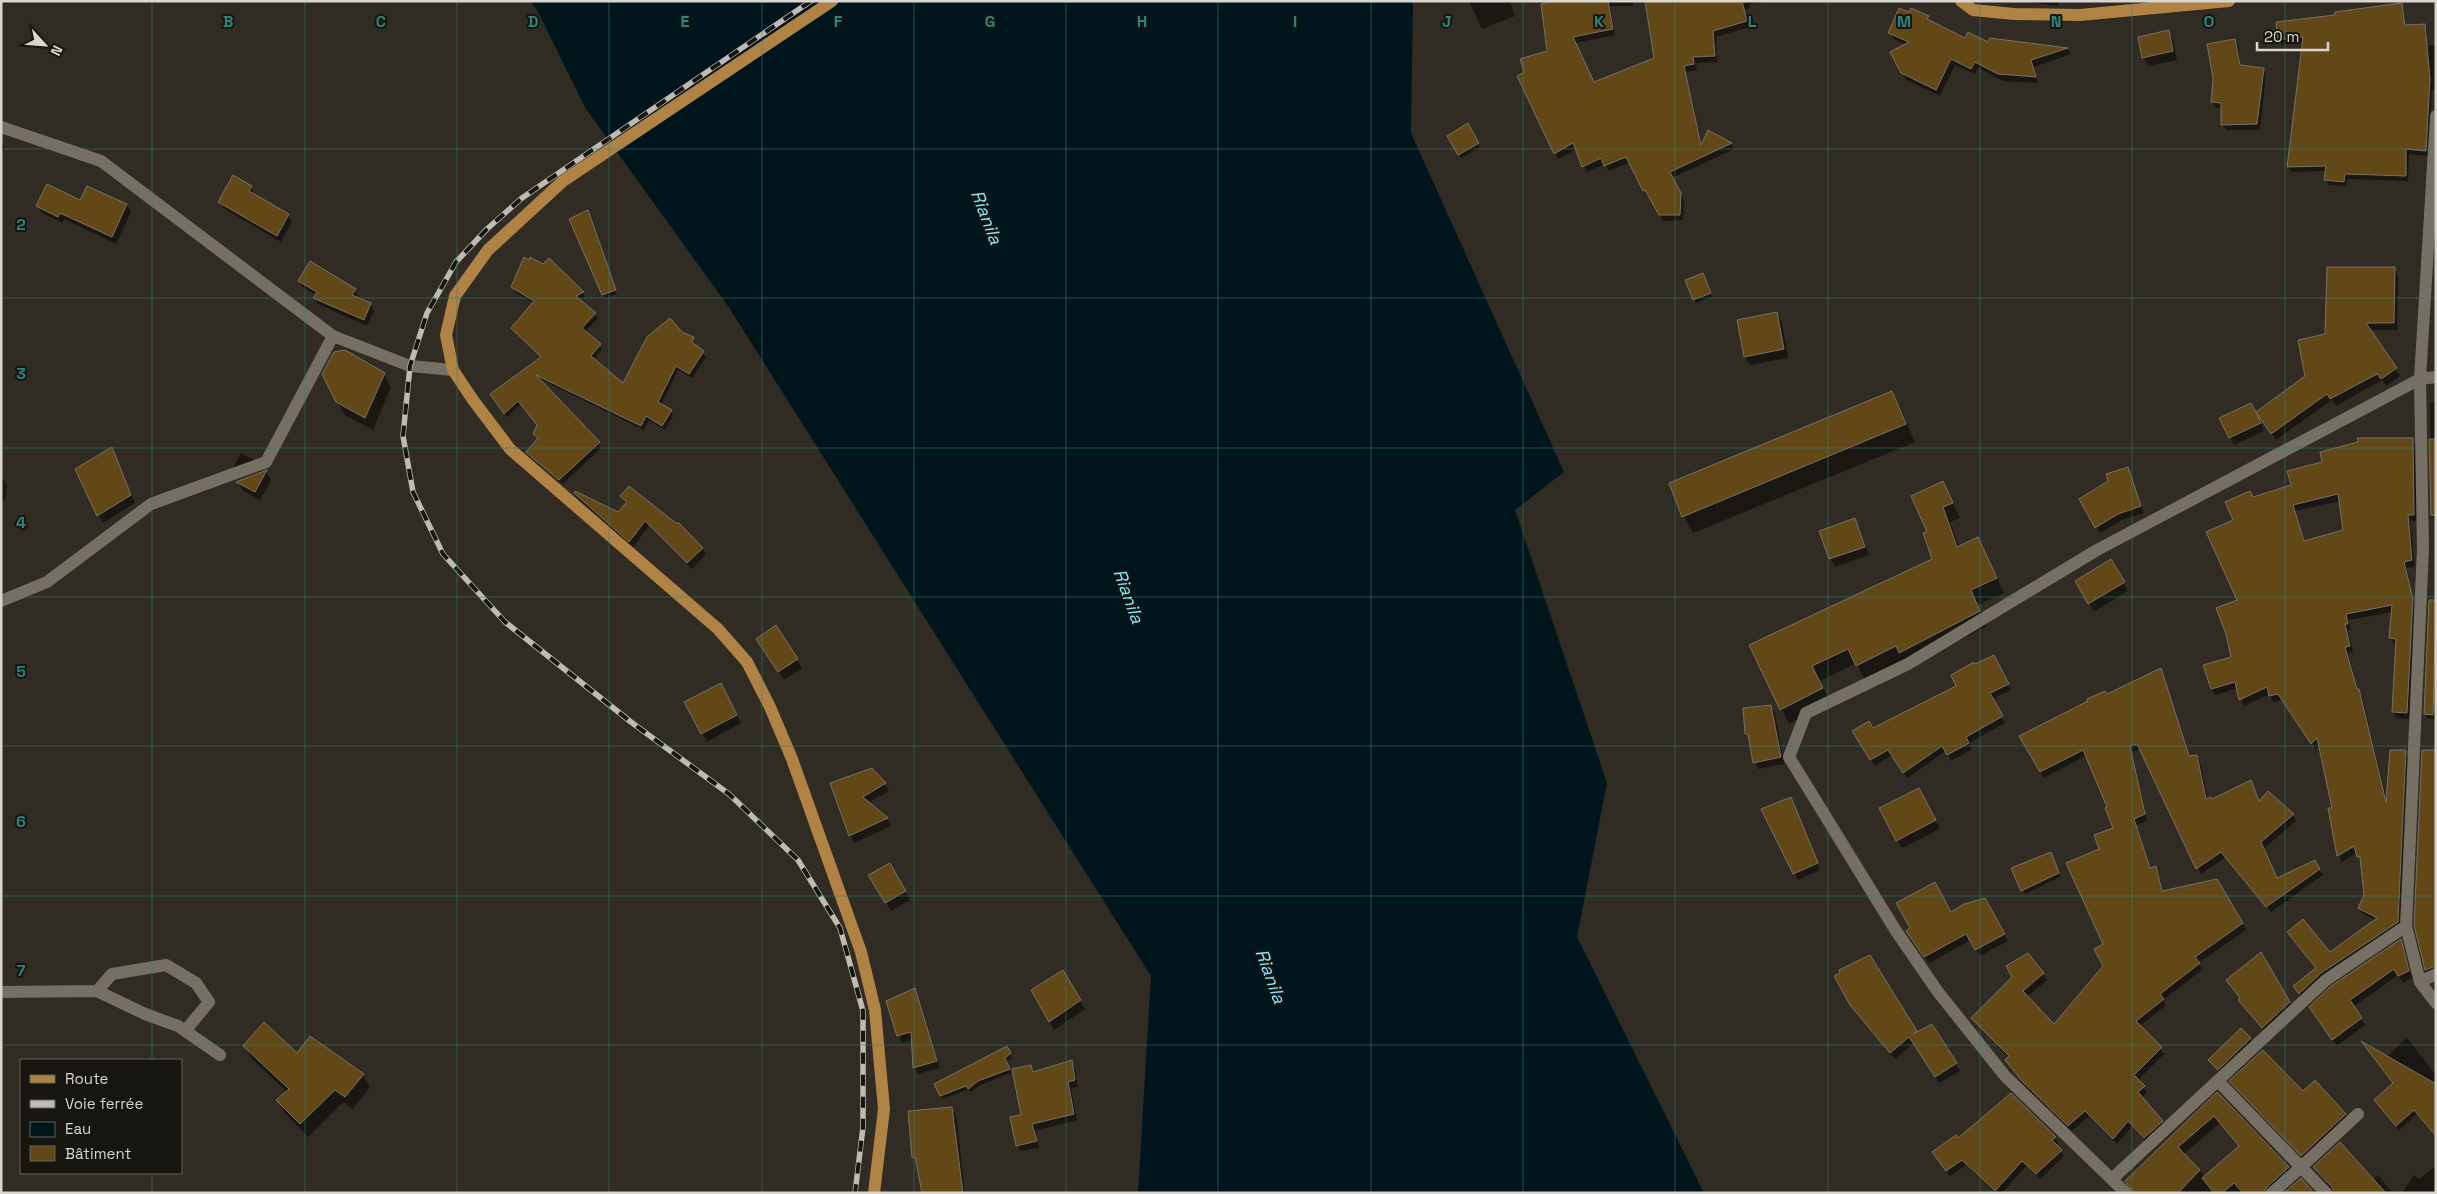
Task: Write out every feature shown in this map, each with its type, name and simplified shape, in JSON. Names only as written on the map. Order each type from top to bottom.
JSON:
[{"type":"main road","points":[[832,1],[563,182],[488,250],[455,296],[446,335],[453,370],[510,449],[718,629],[747,662],[770,707],[792,759],[861,952],[875,1010],[884,1109],[874,1193]]},
{"type":"main road","points":[[1961,1],[1973,10],[2014,14],[2080,15],[2229,1]]},
{"type":"street","points":[[2436,116],[2420,379],[2423,549],[2406,926],[2420,982],[2436,1002]]},
{"type":"street","points":[[1,127],[101,161],[333,336],[410,366],[453,370]]},
{"type":"street","points":[[1,601],[47,582],[151,504],[266,462],[333,336]]},
{"type":"street","points":[[2126,1193],[2005,1076],[1938,992],[1896,931],[1788,757],[1806,712],[1908,664],[2097,550],[2420,379],[2436,377]]},
{"type":"street","points":[[2112,1179],[2326,980],[2406,926]]},
{"type":"street","points":[[97,992],[112,974],[166,965],[196,982],[209,1002],[185,1031]]},
{"type":"street","points":[[2420,982],[2436,974]]},
{"type":"street","points":[[1,992],[97,992],[185,1031],[220,1055]]},
{"type":"street","points":[[2218,1080],[2326,1193]]},
{"type":"street","points":[[2272,1193],[2358,1114]]},
{"type":"water","name":"Rianila","points":[[530,1],[1413,1],[1411,133],[1564,472],[1515,510],[1607,783],[1577,937],[1704,1193],[1138,1193],[1151,976],[728,306],[586,109],[537,10]]},
{"type":"building","points":[[1555,1],[1608,1],[1613,29],[1573,37],[1594,82],[1654,58],[1645,1],[1742,1],[1747,21],[1713,31],[1715,56],[1693,57],[1694,64],[1684,66],[1701,145],[1708,130],[1732,143],[1670,172],[1681,193],[1680,215],[1659,215],[1645,190],[1643,191],[1626,157],[1604,166],[1601,158],[1582,167],[1573,143],[1554,154],[1517,76],[1524,72],[1520,59],[1547,51],[1541,4]]},
{"type":"building","points":[[2402,3],[2405,25],[2425,24],[2430,79],[2426,151],[2406,149],[2406,176],[2345,174],[2344,182],[2324,180],[2326,166],[2287,167],[2303,37],[2278,40],[2276,22],[2335,15],[2335,12]]},
{"type":"building","points":[[1899,8],[1909,12],[1911,8],[1929,16],[1927,19],[1965,38],[1968,32],[1988,42],[1990,38],[2068,48],[2031,60],[2036,77],[1998,74],[1975,62],[1971,69],[1951,59],[1936,90],[1901,73],[1890,52],[1909,42],[1888,33]]},
{"type":"building","points":[[2169,30],[2173,51],[2142,58],[2138,37]]},
{"type":"building","points":[[2235,39],[2240,65],[2264,68],[2257,124],[2221,125],[2221,103],[2211,102],[2213,78],[2207,44]]},
{"type":"building","points":[[1468,123],[1479,143],[1458,155],[1447,136]]},
{"type":"building","points":[[233,175],[252,186],[249,191],[289,214],[277,236],[218,202]]},
{"type":"building","points":[[47,184],[80,200],[87,186],[127,204],[112,237],[60,213],[58,217],[36,206]]},
{"type":"building","points":[[588,210],[616,290],[602,295],[569,219]]},
{"type":"building","points":[[524,257],[529,260],[530,257],[543,264],[549,258],[584,292],[576,296],[596,313],[582,328],[601,344],[591,356],[623,383],[647,337],[670,318],[682,332],[694,337],[692,342],[704,351],[689,374],[676,366],[658,402],[672,410],[662,426],[646,416],[641,426],[536,375],[600,442],[559,480],[526,452],[538,438],[533,434],[537,425],[518,401],[504,414],[490,394],[541,357],[511,328],[534,301],[511,287]]},
{"type":"building","points":[[310,261],[356,289],[352,295],[371,303],[364,320],[313,298],[317,292],[298,281]]},
{"type":"building","points":[[2327,267],[2395,267],[2394,323],[2366,323],[2397,368],[2381,379],[2377,374],[2330,399],[2327,394],[2271,434],[2256,412],[2305,376],[2298,340],[2325,334]]},
{"type":"building","points":[[1703,273],[1711,293],[1693,300],[1685,280]]},
{"type":"building","points":[[1777,312],[1784,349],[1744,357],[1737,320]]},
{"type":"building","points":[[345,350],[385,373],[365,418],[336,402],[322,374],[334,352]]},
{"type":"building","points":[[1892,391],[1906,424],[1682,517],[1669,483]]},
{"type":"building","points":[[2251,403],[2261,423],[2229,438],[2219,418]]},
{"type":"building","points":[[2357,438],[2413,438],[2414,515],[2408,515],[2412,560],[2404,562],[2413,599],[2407,713],[2392,712],[2396,639],[2389,638],[2392,605],[2346,614],[2348,624],[2345,624],[2350,646],[2345,647],[2357,689],[2359,689],[2386,802],[2390,750],[2406,750],[2398,922],[2321,973],[2299,994],[2293,986],[2316,968],[2287,932],[2303,919],[2330,952],[2377,918],[2358,908],[2364,895],[2360,857],[2357,857],[2354,846],[2337,856],[2328,808],[2332,808],[2317,738],[2311,744],[2278,694],[2269,696],[2267,687],[2239,700],[2235,682],[2211,689],[2203,665],[2231,657],[2226,634],[2216,608],[2237,600],[2206,532],[2233,520],[2225,502],[2250,491],[2253,497],[2291,485],[2287,471],[2322,462],[2320,452],[2358,442]],"holes":[[[2338,494],[2343,530],[2304,541],[2293,505]]]},
{"type":"building","points":[[2429,439],[2436,439],[2436,516],[2431,515]]},
{"type":"building","points":[[112,447],[131,495],[97,516],[75,469]]},
{"type":"building","points":[[2128,467],[2141,506],[2118,514],[2095,528],[2079,499],[2108,481],[2106,474]]},
{"type":"building","points":[[267,470],[255,492],[236,482]]},
{"type":"building","points":[[1943,481],[1953,503],[1943,507],[1957,547],[1978,537],[1997,578],[1971,590],[1980,611],[1899,653],[1896,646],[1856,666],[1848,649],[1812,666],[1823,688],[1780,710],[1749,645],[1932,559],[1923,533],[1927,532],[1911,496]]},
{"type":"building","points":[[629,486],[677,524],[678,522],[703,548],[687,563],[645,521],[629,542],[574,493],[575,491],[618,512],[627,502],[620,496]]},
{"type":"building","points":[[1855,518],[1865,547],[1829,559],[1819,531]]},
{"type":"building","points":[[2111,559],[2125,582],[2088,604],[2075,581]]},
{"type":"building","points":[[2429,600],[2436,600],[2433,715],[2424,714]]},
{"type":"building","points":[[776,625],[798,659],[778,672],[756,639]]},
{"type":"building","points":[[1994,655],[2009,684],[1990,693],[2003,716],[1966,737],[1969,743],[1947,755],[1942,746],[1903,773],[1888,750],[1870,760],[1852,731],[1869,721],[1873,728],[1956,686],[1951,675],[1974,662],[1975,664]]},
{"type":"building","points":[[2161,668],[2189,756],[2197,755],[2206,799],[2211,797],[2212,799],[2251,780],[2259,801],[2268,791],[2294,814],[2261,842],[2277,878],[2315,860],[2320,869],[2266,907],[2221,852],[2196,869],[2137,744],[2130,746],[2145,814],[2134,819],[2150,868],[2156,866],[2162,891],[2217,879],[2243,923],[2195,957],[2200,963],[2160,994],[2164,999],[2136,1021],[2162,1047],[2134,1075],[2145,1086],[2138,1092],[2163,1121],[2144,1138],[2128,1121],[2113,1139],[2085,1111],[2068,1126],[2023,1082],[2005,1060],[2009,1056],[1971,1018],[2012,977],[2006,966],[2028,953],[2044,973],[2023,991],[2054,1024],[2103,966],[2094,949],[2103,944],[2066,863],[2099,849],[2094,835],[2113,828],[2105,808],[2107,807],[2083,750],[2040,772],[2019,736],[2088,701],[2087,699],[2105,691],[2107,694]]},
{"type":"building","points":[[721,683],[737,715],[701,734],[684,702]]},
{"type":"building","points":[[1771,705],[1781,757],[1753,763],[1748,734],[1745,734],[1743,708]]},
{"type":"building","points":[[2422,750],[2436,750],[2436,966],[2425,970],[2414,925]]},
{"type":"building","points":[[872,768],[886,783],[863,797],[888,818],[849,836],[830,783]]},
{"type":"building","points":[[1919,788],[1936,820],[1896,841],[1879,808]]},
{"type":"building","points":[[1791,797],[1818,863],[1793,874],[1761,809]]},
{"type":"building","points":[[2051,852],[2059,873],[2021,891],[2011,868]]},
{"type":"building","points":[[890,863],[906,891],[885,903],[868,875]]},
{"type":"building","points":[[1935,882],[1951,912],[1964,904],[1985,898],[2005,934],[1975,950],[1966,934],[1924,957],[1906,931],[1910,928],[1896,903]]},
{"type":"building","points":[[2401,939],[2409,971],[2398,976],[2394,969],[2350,1000],[2362,1018],[2332,1040],[2309,1007],[2331,986]]},
{"type":"building","points":[[2261,952],[2290,1002],[2262,1028],[2238,1000],[2240,998],[2226,980]]},
{"type":"building","points":[[1870,955],[1917,1031],[1913,1034],[1932,1024],[1957,1063],[1935,1077],[1909,1037],[1890,1053],[1850,1005],[1834,976],[1840,973],[1839,970]]},
{"type":"building","points":[[1063,970],[1081,1000],[1049,1022],[1031,990]]},
{"type":"building","points":[[915,988],[937,1061],[913,1068],[911,1032],[897,1036],[886,1001]]},
{"type":"building","points":[[264,1022],[297,1053],[310,1036],[364,1074],[345,1097],[335,1090],[300,1124],[276,1100],[289,1089],[243,1046]]},
{"type":"building","points":[[2241,1028],[2251,1038],[2218,1070],[2208,1060]]},
{"type":"building","points":[[2361,1041],[2436,1084],[2436,1136],[2414,1110],[2396,1126],[2374,1100],[2393,1083]]},
{"type":"building","points":[[1007,1046],[1011,1053],[1005,1058],[1010,1069],[978,1081],[968,1089],[966,1086],[940,1096],[934,1084]]},
{"type":"building","points":[[2263,1050],[2303,1091],[2315,1080],[2346,1114],[2301,1156],[2229,1081]]},
{"type":"building","points":[[1072,1060],[1075,1080],[1068,1082],[1074,1114],[1032,1124],[1037,1141],[1016,1146],[1010,1117],[1021,1115],[1012,1069],[1031,1065],[1033,1072]]},
{"type":"building","points":[[2217,1092],[2289,1167],[2267,1187],[2264,1193],[2243,1193],[2234,1183],[2222,1193],[2214,1193],[2202,1178],[2239,1146],[2214,1116],[2178,1147],[2200,1170],[2178,1193],[2134,1193],[2125,1181]]},
{"type":"building","points":[[2011,1093],[2056,1137],[2052,1140],[2062,1150],[2036,1174],[2022,1161],[1995,1191],[1962,1160],[1946,1171],[1932,1152],[1956,1135],[1958,1138]]},
{"type":"building","points":[[952,1107],[963,1193],[922,1193],[915,1157],[912,1158],[908,1111]]},
{"type":"building","points":[[2340,1142],[2386,1193],[2334,1193],[2332,1187],[2313,1167]]},
{"type":"building","points":[[2301,1178],[2314,1193],[2284,1193]]},
{"type":"railway","points":[[811,1],[522,198],[487,229],[456,262],[427,313],[410,366],[403,436],[413,492],[443,554],[505,622],[631,722],[729,794],[798,860],[840,928],[863,1011],[863,1127],[855,1193]]}]
